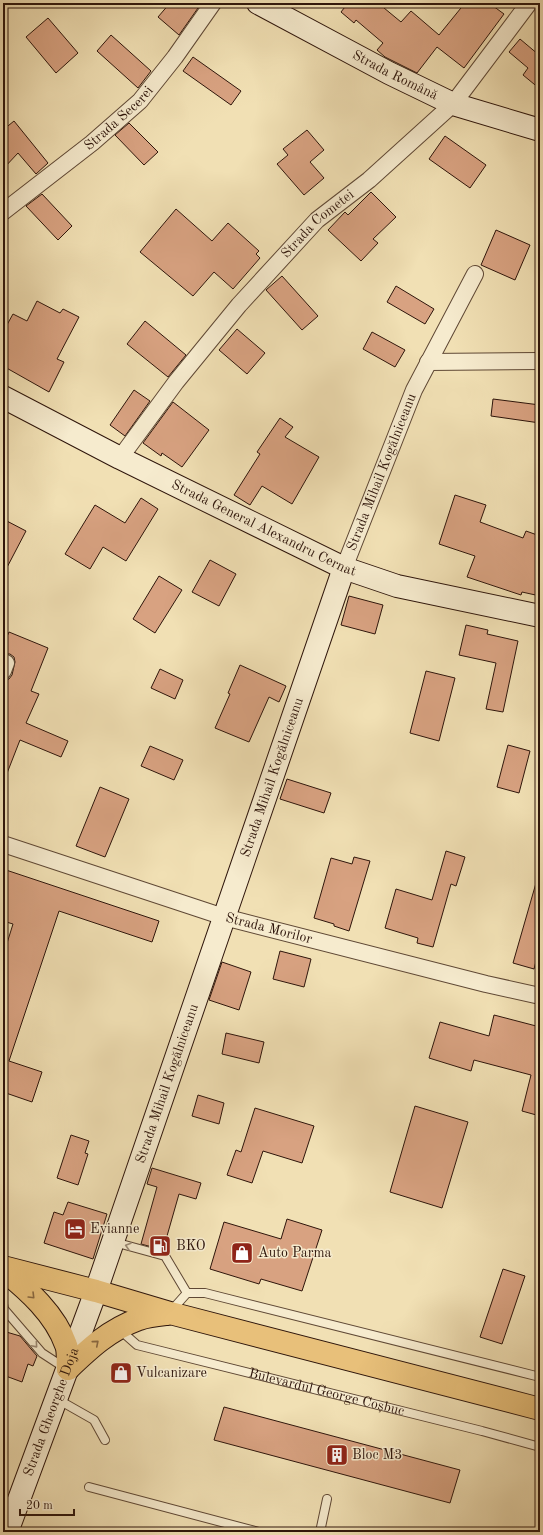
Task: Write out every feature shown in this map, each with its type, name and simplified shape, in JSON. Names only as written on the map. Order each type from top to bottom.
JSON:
[{"type":"main road","points":[[3,1269],[96,1291],[170,1313],[540,1409]]},
{"type":"main road","points":[[3,1269],[32,1296],[56,1324],[67,1346],[68,1369]]},
{"type":"main road","points":[[68,1369],[104,1337],[118,1328],[140,1318],[170,1313]]},
{"type":"street","name":"Strada Secerei","points":[[3,212],[92,143],[140,101],[176,57],[213,3]]},
{"type":"street","name":"Strada Română","points":[[258,3],[389,73],[453,104],[540,130]]},
{"type":"street","name":"Strada Cometei","points":[[120,458],[176,382],[239,305],[317,220],[369,180],[453,104],[529,3]]},
{"type":"street","name":"Strada Mihail Kogălniceanu","points":[[96,1291],[344,568],[414,390],[475,274]]},
{"type":"street","points":[[428,362],[540,361]]},
{"type":"street","name":"Strada General Alexandru Cernat","points":[[3,397],[120,458],[344,568],[397,586],[540,616]]},
{"type":"street","name":"Strada Morilor","points":[[3,844],[224,917],[486,984],[540,996]]},
{"type":"street","name":"Strada Gheorghe Doja","points":[[7,1532],[96,1291]]},
{"type":"lane","points":[[113,1242],[165,1256],[187,1293]]},
{"type":"lane","points":[[170,1313],[187,1293],[205,1293],[540,1377]]},
{"type":"lane","points":[[3,1304],[4,1309],[42,1353],[68,1369]]},
{"type":"lane","name":"Bulevardul George Coșbuc","points":[[118,1328],[137,1345],[482,1431],[540,1447]]},
{"type":"lane","points":[[57,1398],[94,1420],[105,1440]]},
{"type":"lane","points":[[89,1487],[260,1532]]},
{"type":"lane","points":[[320,1532],[327,1499]]},
{"type":"building","points":[[170,3],[192,3],[198,8],[179,35],[158,17]]},
{"type":"building","points":[[348,3],[378,3],[401,22],[411,11],[439,35],[465,3],[489,3],[504,14],[464,68],[437,47],[417,73],[385,57],[377,50],[383,43],[356,20],[354,23],[341,12]]},
{"type":"building","points":[[48,18],[78,53],[56,73],[26,37]]},
{"type":"building","points":[[111,35],[151,71],[138,88],[97,51]]},
{"type":"building","points":[[520,39],[539,55],[540,54],[540,89],[523,75],[528,68],[509,52]]},
{"type":"building","points":[[193,57],[241,91],[231,105],[183,71]]},
{"type":"building","points":[[14,121],[48,163],[36,174],[18,153],[3,169],[3,130]]},
{"type":"building","points":[[129,123],[158,152],[144,165],[115,135]]},
{"type":"building","points":[[307,130],[324,150],[310,162],[324,178],[304,195],[277,164],[288,155],[283,149]]},
{"type":"building","points":[[445,136],[486,165],[470,188],[429,159]]},
{"type":"building","points":[[371,192],[396,217],[373,239],[378,243],[361,261],[328,230],[345,212],[348,215]]},
{"type":"building","points":[[42,194],[72,226],[58,240],[26,206]]},
{"type":"building","points":[[176,209],[212,241],[228,223],[259,251],[256,254],[260,258],[233,289],[214,272],[193,296],[140,252]]},
{"type":"building","points":[[496,230],[530,245],[515,280],[481,265]]},
{"type":"building","points":[[282,276],[318,316],[302,330],[266,290]]},
{"type":"building","points":[[396,286],[434,309],[425,324],[387,302]]},
{"type":"building","points":[[37,301],[60,313],[63,309],[79,317],[57,359],[64,362],[49,392],[3,366],[3,332],[13,314],[27,321]]},
{"type":"building","points":[[145,321],[186,355],[168,377],[127,344]]},
{"type":"building","points":[[237,329],[265,353],[247,374],[219,350]]},
{"type":"building","points":[[372,332],[405,350],[395,367],[363,349]]},
{"type":"building","points":[[134,390],[150,401],[125,436],[110,425]]},
{"type":"building","points":[[493,399],[540,405],[540,423],[491,416]]},
{"type":"building","points":[[173,402],[209,430],[182,467],[162,453],[161,456],[143,443]]},
{"type":"building","points":[[280,418],[293,427],[285,437],[319,457],[292,504],[262,486],[250,505],[234,495],[260,454],[257,452]]},
{"type":"building","points":[[455,495],[486,505],[480,522],[523,538],[526,531],[540,536],[540,596],[522,592],[521,595],[467,577],[475,556],[439,544]]},
{"type":"building","points":[[141,498],[158,509],[126,561],[103,547],[90,569],[65,554],[95,505],[125,523]]},
{"type":"building","points":[[3,519],[26,531],[3,575]]},
{"type":"building","points":[[210,560],[236,574],[219,606],[192,592]]},
{"type":"building","points":[[159,576],[182,590],[155,633],[133,619]]},
{"type":"building","points":[[349,596],[383,605],[375,634],[341,625]]},
{"type":"building","points":[[466,625],[488,630],[487,634],[518,641],[503,712],[486,709],[496,663],[459,655]]},
{"type":"building","points":[[9,632],[48,648],[31,691],[39,694],[26,723],[68,741],[61,757],[20,740],[3,781],[3,684],[4,680],[9,679],[12,675],[15,662],[14,657],[10,654],[3,654],[3,646]]},
{"type":"building","points":[[240,665],[286,686],[279,702],[269,697],[249,742],[215,728],[230,694],[228,693]]},
{"type":"building","points":[[160,669],[183,680],[175,699],[151,688]]},
{"type":"building","points":[[426,671],[455,678],[439,741],[410,733]]},
{"type":"building","points":[[508,745],[530,751],[519,793],[497,787]]},
{"type":"building","points":[[150,746],[183,760],[174,780],[141,766]]},
{"type":"building","points":[[287,779],[331,793],[324,813],[280,799]]},
{"type":"building","points":[[100,787],[129,799],[105,857],[76,846]]},
{"type":"building","points":[[446,851],[465,857],[456,886],[451,884],[433,947],[417,943],[418,938],[385,928],[396,889],[432,900]]},
{"type":"building","points":[[354,857],[370,861],[349,931],[334,926],[334,924],[314,918],[331,858],[352,864]]},
{"type":"building","points":[[3,869],[159,921],[152,942],[59,911],[9,1061],[42,1072],[32,1102],[3,1092],[3,1010],[7,998],[3,996],[3,956],[13,924],[3,921]]},
{"type":"building","points":[[536,883],[540,883],[540,946],[534,969],[513,963]]},
{"type":"building","points":[[280,951],[311,959],[304,987],[273,979]]},
{"type":"building","points":[[222,962],[251,972],[239,1010],[209,1000]]},
{"type":"building","points":[[494,1015],[540,1027],[540,1116],[522,1111],[531,1075],[474,1060],[471,1071],[429,1058],[440,1022],[489,1036]]},
{"type":"building","points":[[226,1033],[264,1042],[259,1063],[222,1054]]},
{"type":"building","points":[[198,1095],[224,1103],[219,1124],[192,1116]]},
{"type":"building","points":[[415,1106],[468,1122],[442,1208],[390,1192]]},
{"type":"building","points":[[255,1108],[314,1126],[302,1163],[263,1151],[252,1183],[227,1175],[236,1150],[241,1152]]},
{"type":"building","points":[[71,1135],[89,1141],[85,1153],[88,1154],[78,1185],[57,1178]]},
{"type":"building","points":[[152,1168],[201,1183],[196,1199],[179,1194],[163,1250],[141,1244],[157,1187],[147,1184]]},
{"type":"building","name":"Evianne","points":[[68,1202],[107,1214],[93,1259],[44,1243],[54,1212],[63,1215]]},
{"type":"building","points":[[287,1219],[322,1230],[302,1291],[261,1279],[259,1284],[210,1269],[224,1222],[281,1239]]},
{"type":"building","points":[[503,1269],[525,1276],[502,1344],[480,1337]]},
{"type":"building","points":[[3,1331],[20,1336],[37,1356],[33,1366],[28,1364],[22,1382],[3,1375]]},
{"type":"building","name":"Bloc M3","points":[[224,1407],[460,1470],[450,1503],[214,1440]]},
{"type":"place","name":"Evianne","points":[[75,1229]]},
{"type":"place","name":"BKO","points":[[160,1246]]},
{"type":"place","name":"Auto Parma","points":[[242,1253]]},
{"type":"place","name":"Vulcanizare","points":[[121,1373]]},
{"type":"place","name":"Bloc M3","points":[[337,1455]]}]
